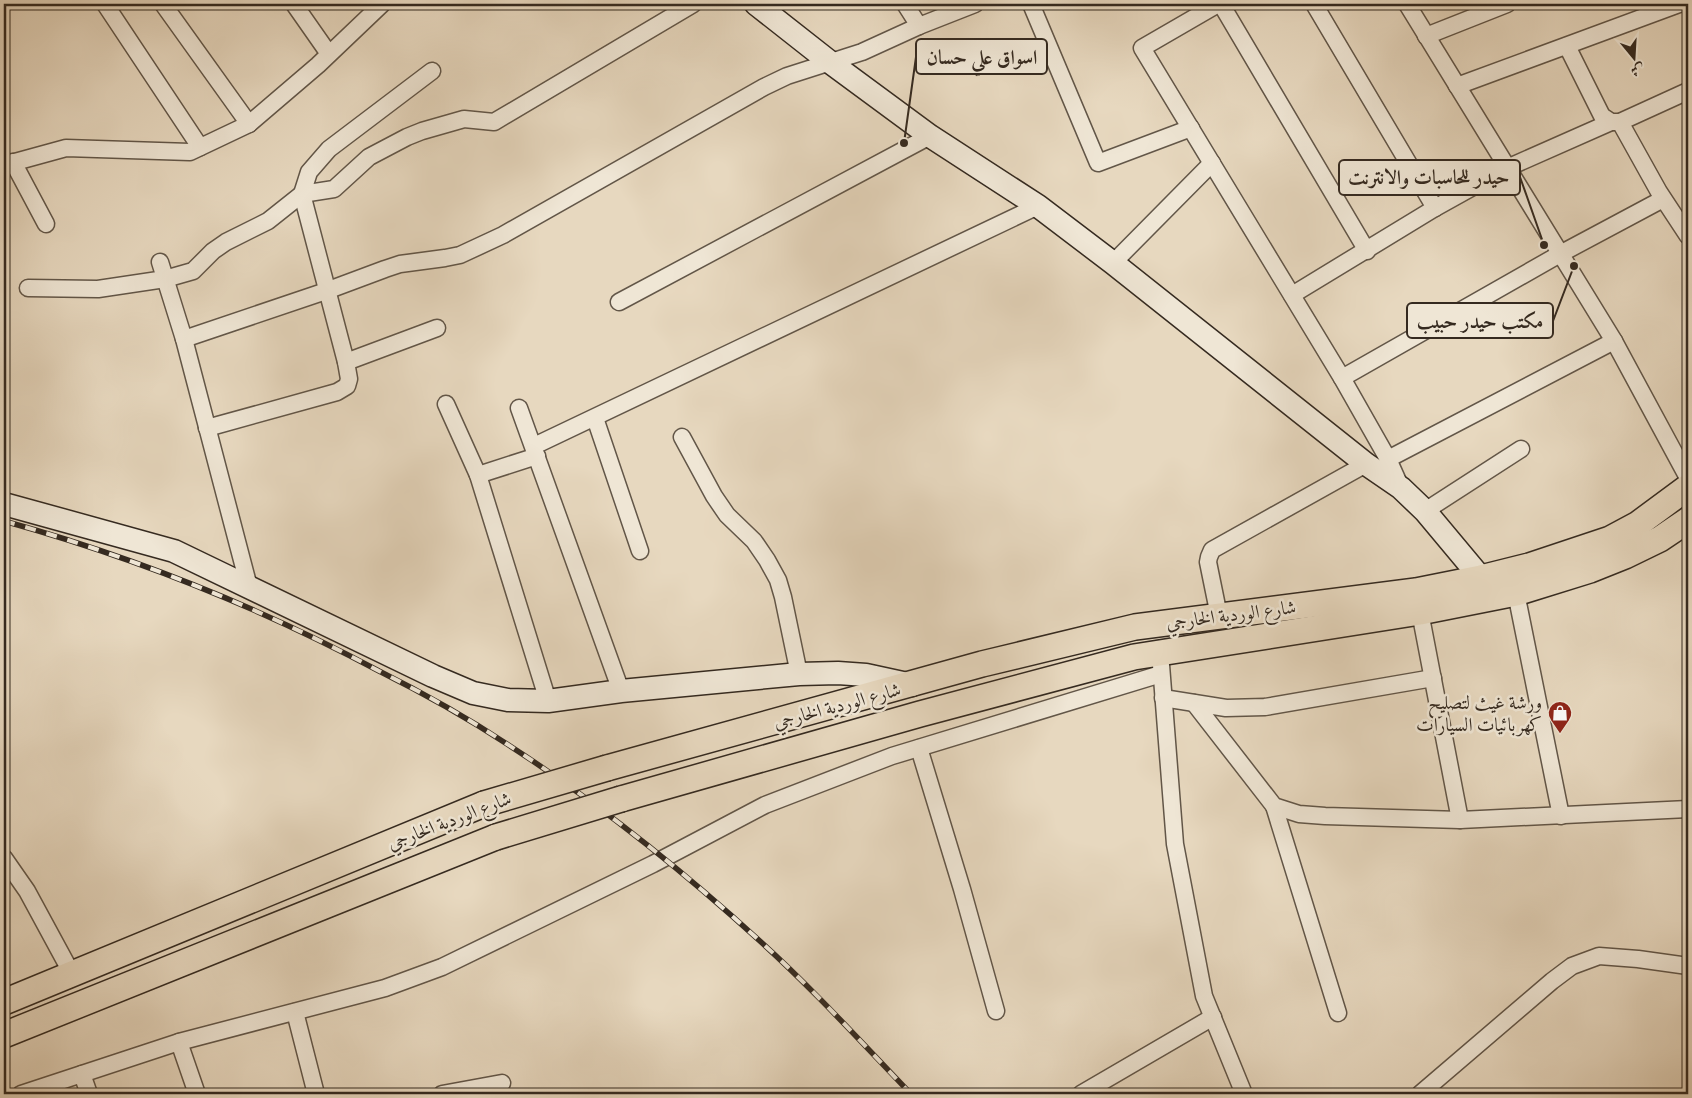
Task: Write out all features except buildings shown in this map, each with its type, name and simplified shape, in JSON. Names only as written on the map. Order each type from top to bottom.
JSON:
[{"type":"main road","name":"شارع الوردية الخارجي","points":[[4,1002],[484,804],[1050,646],[1135,627],[1416,591],[1482,578],[1529,566],[1610,539],[1638,524],[1688,487]]},
{"type":"main road","name":"شارع الوردية الخارجي","points":[[4,1035],[496,837],[621,799],[920,714],[1134,658],[1160,664],[1200,647],[1420,612],[1516,593],[1590,570],[1625,556],[1660,538],[1688,520]]},
{"type":"main road","points":[[1200,647],[1190,638],[1190,629],[1212,617]]},
{"type":"main road","points":[[1134,658],[1150,649],[1153,642],[1150,634],[1135,627]]},
{"type":"street","points":[[105,4],[200,147]]},
{"type":"street","points":[[163,4],[249,124]]},
{"type":"street","points":[[294,4],[329,54]]},
{"type":"street","points":[[46,224],[8,163],[66,148],[190,152],[249,124],[329,54],[382,4]]},
{"type":"street","points":[[28,288],[98,289],[165,279],[193,271],[213,251],[226,242],[268,221],[302,194],[334,189],[369,157],[422,131],[464,119],[494,122],[693,4]]},
{"type":"street","points":[[756,4],[831,63],[930,136],[1038,206],[1377,461],[1424,511],[1482,578]]},
{"type":"street","points":[[905,4],[919,26]]},
{"type":"street","points":[[184,339],[326,291],[392,266],[460,255],[503,235],[764,87],[787,76],[869,49],[919,26],[975,4]]},
{"type":"street","points":[[1031,4],[1098,163],[1191,128]]},
{"type":"street","points":[[1368,250],[1219,4],[1142,48],[1342,378],[1377,461]]},
{"type":"street","points":[[1314,4],[1435,208]]},
{"type":"street","points":[[1407,4],[1614,341],[1688,478]]},
{"type":"street","points":[[1426,36],[1507,4]]},
{"type":"street","points":[[1456,86],[1674,5]]},
{"type":"street","points":[[1567,46],[1602,116],[1616,122],[1663,199],[1682,214],[1688,236]]},
{"type":"street","points":[[208,428],[342,390],[347,386],[349,379],[346,362],[302,194],[309,172],[329,149],[432,71]]},
{"type":"street","points":[[1292,295],[1435,208],[1507,168],[1688,91]]},
{"type":"street","points":[[619,302],[930,136]]},
{"type":"street","points":[[1113,263],[1212,163]]},
{"type":"street","points":[[1342,378],[1560,254],[1663,199]]},
{"type":"street","points":[[478,476],[535,451],[595,418],[1038,206]]},
{"type":"street","points":[[160,262],[184,339],[249,587]]},
{"type":"street","points":[[346,362],[437,328]]},
{"type":"street","points":[[1212,617],[1208,562],[1212,550],[1377,461],[1614,341]]},
{"type":"street","points":[[446,404],[478,476],[548,701]]},
{"type":"street","points":[[519,408],[621,691]]},
{"type":"street","points":[[595,418],[640,550]]},
{"type":"street","points":[[682,437],[714,496],[727,515],[754,541],[768,560],[778,580],[799,674]]},
{"type":"street","points":[[1424,511],[1521,449]]},
{"type":"street","points":[[4,504],[174,551],[432,676],[473,693],[508,700],[548,701],[621,691],[799,674],[838,673],[866,675],[912,685]]},
{"type":"street","points":[[1516,593],[1560,816]]},
{"type":"street","points":[[1420,612],[1460,820]]},
{"type":"street","points":[[20,1094],[178,1042],[385,988],[442,967],[765,806],[892,756],[1160,664],[1176,844],[1204,996],[1244,1094]]},
{"type":"street","points":[[1163,698],[1226,708],[1264,707],[1433,678]]},
{"type":"street","points":[[1194,703],[1274,806],[1338,1013]]},
{"type":"street","points":[[919,748],[962,889],[996,1012]]},
{"type":"street","points":[[1274,806],[1299,814],[1325,816],[1460,820],[1688,809]]},
{"type":"street","points":[[4,858],[27,891],[72,974]]},
{"type":"street","points":[[1420,1094],[1572,966],[1599,956],[1688,966]]},
{"type":"street","points":[[295,1012],[316,1094]]},
{"type":"street","points":[[1081,1094],[1213,1016]]},
{"type":"street","points":[[178,1042],[197,1094]]},
{"type":"street","points":[[82,1074],[89,1094]]},
{"type":"street","points":[[442,1094],[502,1083]]},
{"type":"railway","points":[[4,521],[53,535],[148,567],[242,605],[395,679],[492,734],[574,789],[701,889],[800,979],[911,1094]]},
{"type":"place","name":"اسواق علي حسان","points":[[904,143]]},
{"type":"place","name":"حيدر للحاسبات والانترنت","points":[[1544,245]]},
{"type":"place","name":"مكتب حيدر حبيب","points":[[1574,266]]},
{"type":"place","name":"ورشة غيث لتصليح كهربائيات السيارات","points":[[1560,734]]}]
